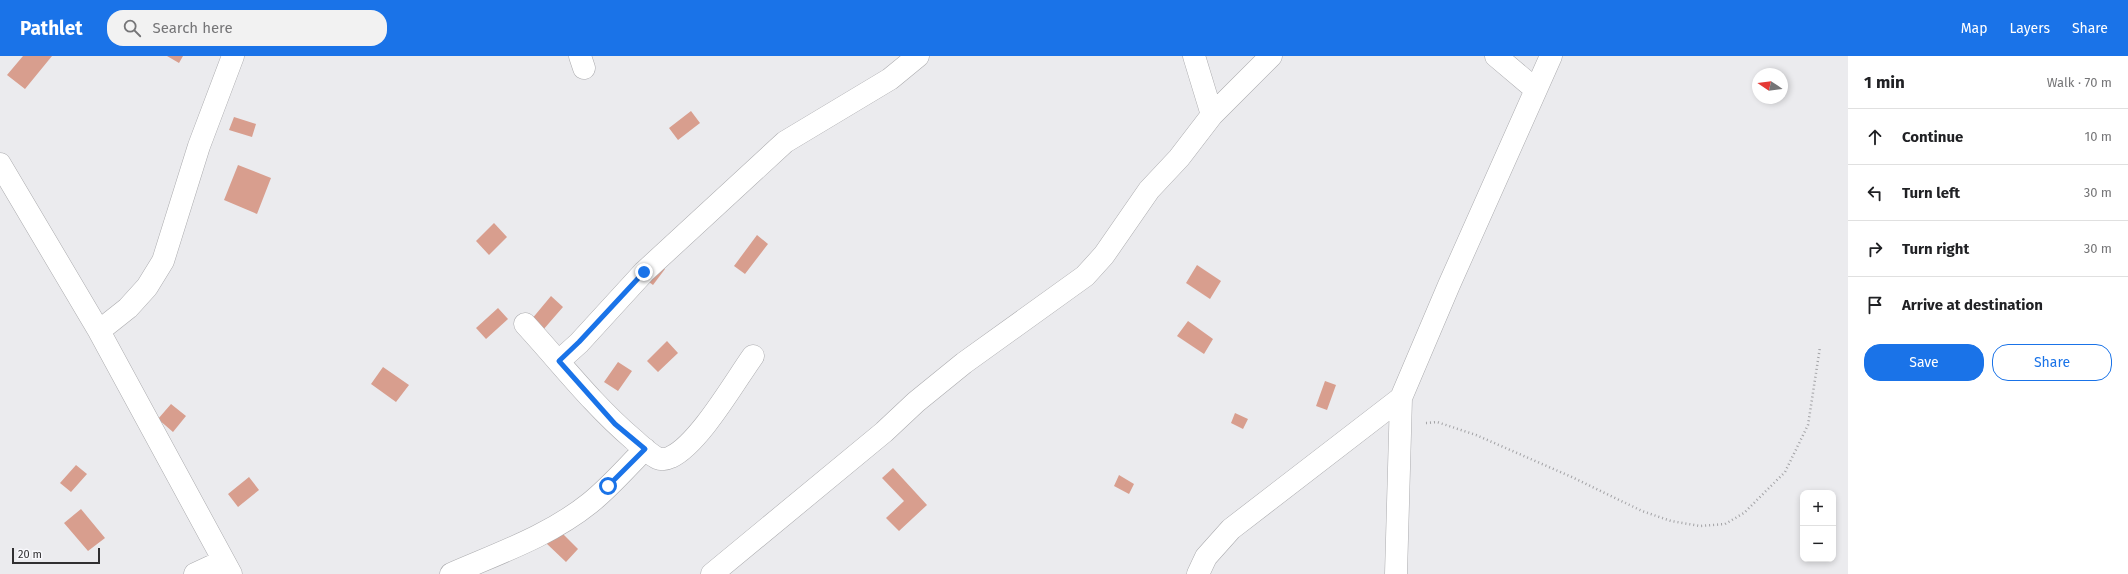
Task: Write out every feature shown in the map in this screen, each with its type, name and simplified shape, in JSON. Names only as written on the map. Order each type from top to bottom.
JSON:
[{"type":"street","points":[[99,331],[128,308],[147,287],[163,261],[199,146],[233,56]]},
{"type":"street","points":[[559,361],[579,342],[644,272],[784,142],[890,79],[918,56]]},
{"type":"street","points":[[1194,56],[1212,115]]},
{"type":"street","points":[[712,574],[884,432],[916,402],[964,363],[1085,276],[1104,255],[1149,190],[1179,158],[1212,115],[1271,56]]},
{"type":"street","points":[[1496,56],[1535,89]]},
{"type":"street","points":[[1396,574],[1401,398],[1449,284],[1551,56]]},
{"type":"street","points":[[0,164],[99,331],[227,568],[195,574]]},
{"type":"street","points":[[525,324],[615,424],[645,449],[663,460],[672,457],[683,449],[706,424],[753,356]]},
{"type":"street","points":[[1198,574],[1206,557],[1231,529],[1401,398]]},
{"type":"street","points":[[451,574],[525,543],[558,525],[590,503],[645,449]]},
{"type":"path","points":[[1400,424],[1437,422],[1476,435],[1574,478],[1642,511],[1671,521],[1700,526],[1725,524],[1744,512],[1785,472],[1808,425],[1820,347]]},
{"type":"building","points":[[23,56],[52,56],[25,89],[7,75]]},
{"type":"building","points":[[167,56],[183,56],[179,63]]},
{"type":"building","points":[[691,111],[700,123],[678,140],[669,128]]},
{"type":"building","points":[[234,117],[256,124],[252,137],[229,130]]},
{"type":"building","points":[[238,165],[271,178],[257,214],[224,200]]},
{"type":"building","points":[[494,223],[507,237],[489,255],[476,241]]},
{"type":"building","points":[[757,235],[768,244],[745,274],[734,266]]},
{"type":"building","points":[[658,262],[665,269],[653,285],[645,279]]},
{"type":"building","points":[[1197,265],[1221,281],[1210,299],[1186,283]]},
{"type":"building","points":[[551,296],[563,307],[543,330],[531,320]]},
{"type":"building","points":[[498,308],[508,319],[486,339],[476,328]]},
{"type":"building","points":[[1188,321],[1213,339],[1204,354],[1177,336]]},
{"type":"building","points":[[667,341],[678,353],[658,372],[647,361]]},
{"type":"building","points":[[618,362],[632,371],[618,391],[604,382]]},
{"type":"building","points":[[383,367],[409,385],[396,402],[371,384]]},
{"type":"building","points":[[1325,381],[1336,385],[1327,410],[1316,406]]},
{"type":"building","points":[[171,404],[186,416],[173,432],[158,419]]},
{"type":"building","points":[[1235,413],[1248,419],[1243,429],[1231,423]]},
{"type":"building","points":[[76,465],[87,474],[71,492],[60,483]]},
{"type":"building","points":[[893,468],[927,505],[899,531],[886,518],[904,501],[882,478]]},
{"type":"building","points":[[1119,475],[1134,484],[1129,494],[1114,486]]},
{"type":"building","points":[[249,477],[259,490],[238,507],[228,494]]},
{"type":"building","points":[[81,509],[105,538],[88,551],[64,523]]},
{"type":"building","points":[[559,530],[578,549],[566,562],[546,543]]},
{"type":"route","points":[[608,486],[645,449],[615,424],[559,361],[579,342],[603,314],[644,272]]}]
